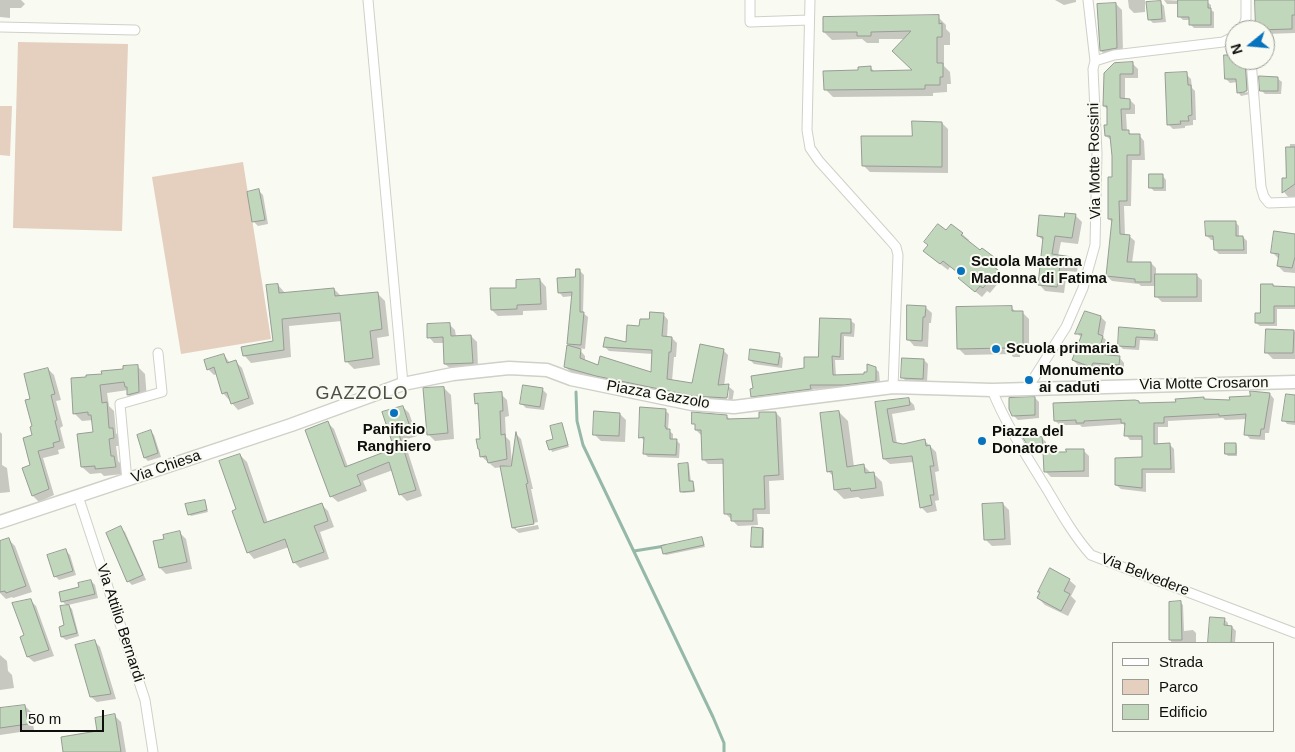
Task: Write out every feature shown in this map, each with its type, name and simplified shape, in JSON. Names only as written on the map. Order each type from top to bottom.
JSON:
[{"type":"street","points":[[368,0],[403,384]]},
{"type":"street","points":[[750,0],[750,22],[809,20]]},
{"type":"street","points":[[810,0],[807,130],[810,148],[819,162],[890,240],[896,248],[898,255],[893,387]]},
{"type":"street","name":"Via Motte Rossini","points":[[1028,389],[1066,327],[1083,288],[1095,245],[1097,153],[1092,70],[1095,62],[1088,0]]},
{"type":"street","points":[[1245,20],[1246,0]]},
{"type":"street","points":[[0,27],[135,30]]},
{"type":"street","points":[[1095,62],[1114,55],[1225,41]]},
{"type":"street","points":[[1252,70],[1261,187],[1264,197],[1269,203],[1295,202]]},
{"type":"street","points":[[127,480],[120,404],[162,392],[158,353]]},
{"type":"street","name":"Piazza Gazzolo","points":[[331,410],[403,384],[453,374],[508,368],[547,370],[571,379],[692,404],[734,407],[893,387],[992,390]]},
{"type":"street","name":"Via Motte Crosaron","points":[[992,390],[1295,382]]},
{"type":"street","name":"Via Belvedere","points":[[992,390],[1001,411],[1040,478],[1074,534],[1091,555],[1295,633]]},
{"type":"street","name":"Via Chiesa","points":[[0,522],[331,410]]},
{"type":"street","name":"Via Attilio Bernardi","points":[[78,496],[145,700],[154,752]]},
{"type":"green space","points":[[18,42],[128,44],[122,231],[13,228]]},
{"type":"green space","points":[[0,106],[12,106],[10,156],[0,155]]},
{"type":"green space","points":[[243,162],[271,339],[181,354],[152,177]]},
{"type":"building","points":[[1178,0],[1208,0],[1208,8],[1211,8],[1211,25],[1189,25],[1189,17],[1178,17]]},
{"type":"building","points":[[1255,0],[1295,0],[1295,15],[1292,15],[1292,29],[1275,29],[1275,20],[1256,20]]},
{"type":"building","points":[[1161,1],[1162,19],[1148,20],[1146,2]]},
{"type":"building","points":[[1116,3],[1117,48],[1100,51],[1097,4]]},
{"type":"building","points":[[939,15],[939,24],[942,23],[942,37],[937,37],[937,63],[943,63],[943,77],[940,77],[940,85],[925,85],[925,89],[824,90],[823,71],[858,70],[858,67],[871,66],[871,71],[912,70],[892,51],[911,31],[871,32],[871,36],[857,36],[857,32],[823,32],[823,17]]},
{"type":"building","points":[[1224,55],[1225,70],[1246,70],[1247,91],[1237,93],[1236,79],[1225,79]]},
{"type":"building","points":[[1133,62],[1133,74],[1120,74],[1120,98],[1130,99],[1130,109],[1121,109],[1122,130],[1129,130],[1129,134],[1140,134],[1140,155],[1127,155],[1127,201],[1119,201],[1120,234],[1130,235],[1127,262],[1151,262],[1151,282],[1135,282],[1135,279],[1106,276],[1112,219],[1108,219],[1108,177],[1112,177],[1112,156],[1110,136],[1105,136],[1104,125],[1107,125],[1107,106],[1103,106],[1104,73],[1114,63]]},
{"type":"building","points":[[1187,72],[1188,85],[1191,85],[1192,115],[1188,116],[1189,121],[1180,121],[1181,124],[1167,125],[1165,73]]},
{"type":"building","points":[[1259,76],[1278,77],[1278,91],[1260,91]]},
{"type":"building","points":[[912,121],[942,122],[942,167],[862,166],[861,136],[912,136]]},
{"type":"building","points":[[1286,147],[1295,147],[1295,184],[1282,193],[1282,178],[1286,178]]},
{"type":"building","points":[[1149,174],[1163,174],[1163,188],[1149,188]]},
{"type":"building","points":[[259,189],[265,220],[252,222],[247,192]]},
{"type":"building","points":[[1065,213],[1076,214],[1072,238],[1055,236],[1052,254],[1072,257],[1071,266],[1060,265],[1057,287],[1038,285],[1043,237],[1037,236],[1039,215],[1064,217]]},
{"type":"building","points":[[1205,221],[1236,221],[1236,236],[1243,236],[1244,250],[1214,250],[1213,236],[1206,236]]},
{"type":"building","points":[[938,224],[946,230],[951,224],[963,233],[961,235],[980,250],[982,248],[994,257],[989,263],[998,270],[983,288],[980,286],[975,292],[958,278],[961,275],[943,261],[940,264],[923,251],[928,245],[924,242]]},
{"type":"building","points":[[1274,231],[1295,234],[1295,257],[1292,268],[1277,266],[1279,254],[1271,253]]},
{"type":"building","points":[[576,269],[580,269],[580,312],[584,312],[581,345],[567,344],[572,292],[558,293],[557,278],[575,277]]},
{"type":"building","points":[[1155,274],[1197,274],[1197,297],[1155,297]]},
{"type":"building","points":[[540,279],[541,304],[517,305],[517,309],[491,310],[490,288],[516,288],[516,280]]},
{"type":"building","points":[[278,284],[279,293],[334,288],[335,296],[378,292],[382,329],[370,331],[373,358],[345,362],[340,313],[282,319],[284,350],[243,356],[241,347],[273,341],[266,285]]},
{"type":"building","points":[[1261,284],[1295,287],[1295,306],[1274,306],[1274,323],[1255,323],[1255,313],[1260,313]]},
{"type":"building","points":[[907,305],[926,306],[925,317],[923,317],[922,341],[907,340]]},
{"type":"building","points":[[1012,306],[1012,311],[1023,311],[1023,344],[1014,344],[1014,351],[1005,351],[1005,348],[957,349],[956,307]]},
{"type":"building","points":[[1085,311],[1101,316],[1098,334],[1103,336],[1098,354],[1120,356],[1119,365],[1093,363],[1091,367],[1072,360],[1082,334],[1075,334]]},
{"type":"building","points":[[650,312],[664,313],[662,336],[672,337],[667,379],[692,383],[700,344],[724,349],[718,385],[729,384],[727,398],[693,396],[596,376],[564,367],[567,345],[581,349],[580,358],[598,365],[600,356],[651,372],[652,350],[603,347],[605,337],[626,342],[627,325],[639,326],[640,319],[649,319]]},
{"type":"building","points":[[820,318],[851,319],[851,333],[841,333],[840,357],[832,356],[833,375],[864,374],[864,372],[867,372],[867,364],[876,367],[876,381],[844,385],[810,385],[811,389],[751,397],[750,389],[753,388],[751,376],[804,368],[804,357],[818,357]]},
{"type":"building","points":[[450,323],[451,336],[471,335],[473,363],[444,364],[443,337],[427,338],[427,324]]},
{"type":"building","points":[[1119,327],[1155,330],[1154,338],[1136,337],[1135,347],[1118,346]]},
{"type":"building","points":[[1266,329],[1294,330],[1293,353],[1265,353]]},
{"type":"building","points":[[750,349],[780,353],[778,365],[749,360]]},
{"type":"building","points":[[224,354],[227,363],[236,360],[249,398],[231,404],[227,392],[222,394],[214,367],[207,370],[204,360]]},
{"type":"building","points":[[902,358],[924,359],[923,379],[901,378]]},
{"type":"building","points":[[138,365],[139,392],[127,395],[127,387],[125,387],[124,382],[100,385],[102,403],[107,402],[109,428],[113,428],[114,438],[109,439],[111,456],[114,456],[116,467],[95,469],[95,466],[81,467],[77,434],[93,432],[91,415],[88,415],[88,412],[73,414],[71,378],[102,374],[101,371],[123,369],[123,366]]},
{"type":"building","points":[[48,368],[55,394],[51,395],[60,441],[53,443],[54,447],[38,451],[49,489],[32,496],[22,468],[30,465],[23,438],[32,435],[30,427],[32,426],[25,400],[30,399],[24,374]]},
{"type":"building","points":[[523,385],[543,388],[540,407],[520,404]]},
{"type":"building","points":[[444,387],[448,433],[427,435],[423,388]]},
{"type":"building","points":[[1250,391],[1270,393],[1264,429],[1261,429],[1260,436],[1244,435],[1246,414],[1164,417],[1164,423],[1154,423],[1154,444],[1170,443],[1171,469],[1142,469],[1142,488],[1115,485],[1115,458],[1142,457],[1142,436],[1124,436],[1125,423],[1121,423],[1121,419],[1084,421],[1084,423],[1076,423],[1076,420],[1054,421],[1053,403],[1135,400],[1139,401],[1139,403],[1176,402],[1175,399],[1204,397],[1204,399],[1230,400],[1229,397],[1250,396]]},
{"type":"building","points":[[502,392],[503,411],[500,411],[501,435],[505,434],[507,459],[488,463],[486,456],[480,457],[478,449],[476,439],[480,439],[478,403],[475,404],[474,394]]},
{"type":"building","points":[[1286,394],[1295,395],[1295,422],[1282,421]]},
{"type":"building","points":[[1035,397],[1035,415],[1012,416],[1009,409],[1009,398]]},
{"type":"building","points":[[909,398],[910,405],[887,409],[893,442],[903,444],[925,439],[926,446],[930,445],[934,466],[930,466],[934,495],[930,495],[932,505],[920,508],[912,456],[883,459],[875,402]]},
{"type":"building","points":[[403,406],[411,430],[399,434],[416,490],[399,495],[389,462],[357,475],[361,485],[330,497],[305,430],[328,421],[345,467],[387,451],[385,444],[392,442],[382,412]]},
{"type":"building","points":[[640,407],[666,409],[665,427],[670,429],[670,439],[677,439],[676,455],[643,454],[644,437],[639,438]]},
{"type":"building","points":[[594,411],[620,413],[619,436],[593,435]]},
{"type":"building","points":[[839,411],[847,467],[864,464],[865,473],[874,472],[876,488],[851,491],[850,488],[834,490],[832,471],[827,472],[820,413]]},
{"type":"building","points":[[692,412],[727,415],[727,419],[759,418],[759,412],[776,412],[779,475],[764,476],[765,509],[753,509],[753,521],[731,521],[731,514],[724,514],[723,459],[702,460],[701,430],[695,430],[695,424],[692,424]]},
{"type":"building","points":[[562,423],[568,445],[549,450],[546,441],[553,439],[550,426]]},
{"type":"building","points":[[151,430],[158,453],[144,458],[137,435]]},
{"type":"building","points":[[516,432],[528,483],[526,484],[534,524],[512,528],[500,466],[511,466]]},
{"type":"building","points":[[1042,437],[1043,446],[1028,446],[1023,438]]},
{"type":"building","points":[[1225,443],[1236,443],[1236,454],[1225,454]]},
{"type":"building","points":[[1066,449],[1084,449],[1084,471],[1044,472],[1043,452],[1066,452]]},
{"type":"building","points":[[240,454],[264,523],[322,503],[328,521],[314,526],[324,552],[293,563],[285,539],[247,553],[232,511],[236,509],[219,461]]},
{"type":"building","points":[[688,463],[689,481],[693,481],[694,491],[680,492],[678,464]]},
{"type":"building","points":[[205,500],[207,510],[188,515],[185,504]]},
{"type":"building","points":[[1003,503],[1005,539],[984,540],[982,504]]},
{"type":"building","points":[[121,526],[143,575],[127,582],[106,533]]},
{"type":"building","points":[[752,527],[763,528],[762,547],[751,547]]},
{"type":"building","points":[[180,531],[187,562],[159,568],[153,541],[164,539],[163,535]]},
{"type":"building","points":[[702,537],[704,545],[663,554],[661,546]]},
{"type":"building","points":[[9,538],[26,586],[6,593],[5,591],[0,592],[0,541]]},
{"type":"building","points":[[66,549],[73,571],[54,577],[47,555]]},
{"type":"building","points":[[1050,568],[1070,579],[1064,591],[1070,594],[1061,611],[1037,598]]},
{"type":"building","points":[[91,580],[95,594],[61,602],[59,592],[79,587],[78,583]]},
{"type":"building","points":[[31,599],[49,650],[27,657],[20,637],[24,635],[12,603]]},
{"type":"building","points":[[1181,601],[1182,640],[1169,640],[1169,602]]},
{"type":"building","points":[[69,605],[77,633],[61,637],[59,627],[64,625],[60,606]]},
{"type":"building","points":[[1210,617],[1225,618],[1224,625],[1232,626],[1231,642],[1208,642]]},
{"type":"building","points":[[95,640],[111,694],[90,697],[75,645]]},
{"type":"building","points":[[25,705],[28,724],[0,728],[0,708]]},
{"type":"building","points":[[115,714],[121,752],[63,752],[61,737],[97,731],[95,718]]},
{"type":"waterway","points":[[576,392],[577,421],[583,445],[713,717],[724,743],[724,752]]},
{"type":"waterway","points":[[634,551],[665,546]]},
{"type":"place","name":"Scuola Materna Madonna di Fatima","points":[[961,271]]},
{"type":"place","name":"Scuola primaria","points":[[996,349]]},
{"type":"place","name":"Monumento ai caduti","points":[[1029,380]]},
{"type":"place","name":"Panificio Ranghiero","points":[[394,413]]},
{"type":"place","name":"Piazza del Donatore","points":[[982,441]]},
{"type":"district","name":"GAZZOLO","points":[[362,394]]}]
